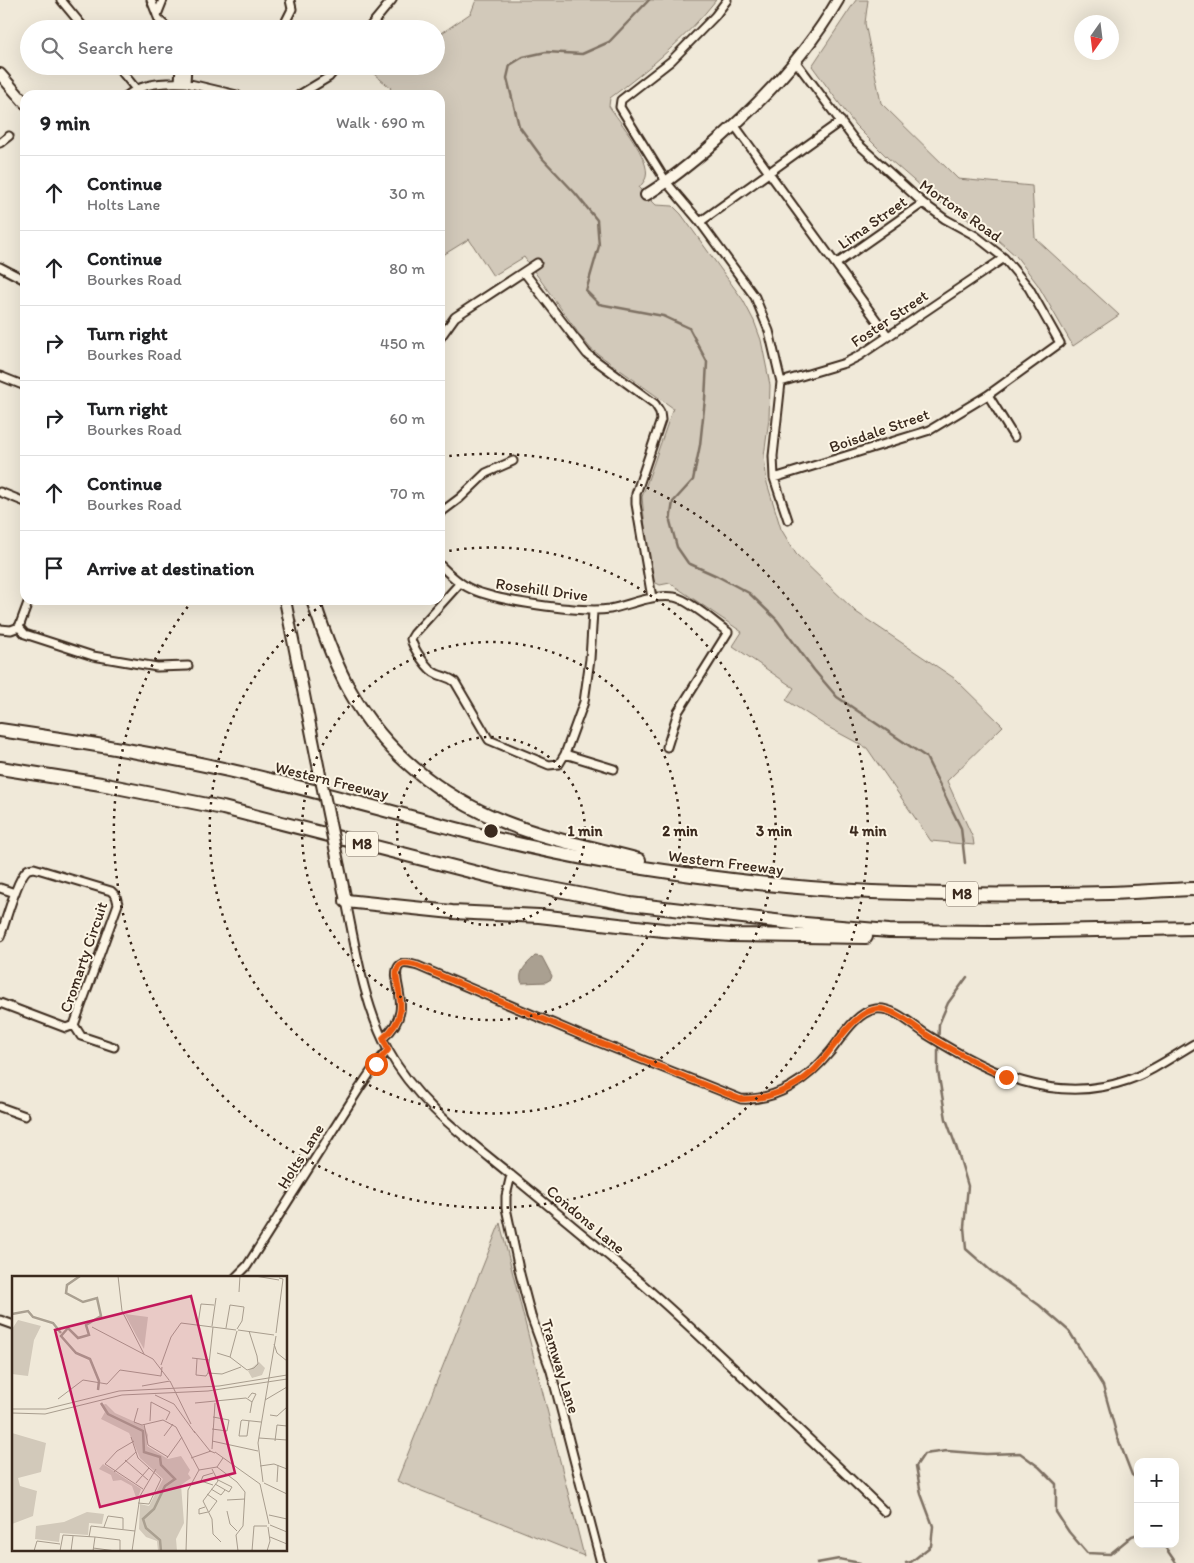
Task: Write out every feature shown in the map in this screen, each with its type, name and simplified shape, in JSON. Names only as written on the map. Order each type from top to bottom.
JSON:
[{"type":"highway","points":[[315,605],[340,670],[358,705],[385,741],[414,770],[426,779],[485,814],[530,831],[593,849],[640,860],[673,865],[730,880]]},
{"type":"highway","name":"Western Freeway","points":[[0,730],[141,752],[229,770],[460,830],[571,855],[730,880],[874,892],[980,894],[1111,893],[1194,889]]},
{"type":"highway","name":"M8","points":[[0,768],[101,784],[223,808],[501,879],[630,904],[793,924],[888,932],[1194,928]]},
{"type":"highway","points":[[346,901],[452,912],[539,916],[731,935],[865,938],[939,932]]},
{"type":"main road","points":[[646,195],[667,183],[735,126],[796,62],[838,0]]},
{"type":"main road","points":[[0,74],[20,97]]},
{"type":"main road","points":[[286,605],[346,901]]},
{"type":"street","points":[[61,0],[78,20]]},
{"type":"street","points":[[151,0],[161,20]]},
{"type":"street","points":[[157,15],[163,0]]},
{"type":"street","points":[[286,20],[292,9],[290,0]]},
{"type":"street","points":[[375,20],[392,0]]},
{"type":"street","points":[[727,0],[716,16],[671,61],[621,100],[620,107],[667,183],[700,222],[755,297],[769,331],[781,382],[773,456],[774,478],[788,520]]},
{"type":"street","name":"Mortons Road","points":[[796,62],[856,142],[923,203],[945,219],[976,236],[1004,258],[1029,288],[1060,344]]},
{"type":"street","points":[[124,75],[136,89],[182,83],[214,90]]},
{"type":"street","points":[[181,75],[182,83]]},
{"type":"street","points":[[182,83],[184,75]]},
{"type":"street","points":[[307,90],[331,75]]},
{"type":"street","points":[[700,222],[841,121]]},
{"type":"street","points":[[735,126],[888,336]]},
{"type":"street","points":[[0,143],[9,136]]},
{"type":"street","name":"Lima Street","points":[[836,264],[923,203]]},
{"type":"street","name":"Foster Street","points":[[781,382],[844,363],[859,356],[1004,258]]},
{"type":"street","points":[[445,331],[455,317],[536,263]]},
{"type":"street","points":[[0,267],[20,277]]},
{"type":"street","points":[[524,272],[587,354],[655,404],[660,412],[661,420],[636,494],[636,504],[652,598]]},
{"type":"street","name":"Boisdale Street","points":[[774,478],[930,430],[988,395],[1060,344]]},
{"type":"street","points":[[0,376],[20,384]]},
{"type":"street","points":[[988,395],[1014,437]]},
{"type":"street","points":[[445,509],[460,498],[486,473],[513,461]]},
{"type":"street","points":[[0,492],[20,500]]},
{"type":"street","name":"Rosehill Drive","points":[[445,570],[468,588],[486,595],[594,611],[652,598],[674,597],[685,601],[728,632],[678,712],[667,747]]},
{"type":"street","points":[[445,600],[460,583]]},
{"type":"street","points":[[0,629],[11,630],[19,627],[27,605]]},
{"type":"street","points":[[440,605],[414,634],[411,639],[413,647],[435,674],[450,678],[455,682],[489,740],[549,765],[558,764],[565,754],[584,702],[594,611]]},
{"type":"street","points":[[19,627],[25,634],[93,656],[158,667],[188,666]]},
{"type":"street","points":[[565,754],[614,769]]},
{"type":"street","name":"Cromarty Circuit","points":[[0,937],[15,893],[23,875],[28,870],[34,868],[111,892],[116,896],[118,904],[74,1025],[66,1028],[0,1003]]},
{"type":"street","points":[[0,888],[15,893]]},
{"type":"street","name":"Condons Lane","points":[[346,901],[362,978],[388,1050],[410,1082],[440,1117],[669,1308],[885,1512]]},
{"type":"street","points":[[383,1038],[392,1031],[399,1016],[401,997],[396,973],[399,966],[409,964],[418,966],[578,1034],[740,1099],[768,1096],[796,1083],[813,1071],[861,1015],[874,1009],[897,1014],[934,1039],[979,1065],[1006,1077],[1052,1089],[1091,1089],[1129,1080],[1163,1063],[1194,1044]]},
{"type":"street","points":[[74,1025],[81,1036],[114,1047]]},
{"type":"street","name":"Holts Lane","points":[[237,1276],[247,1266],[370,1072],[388,1050]]},
{"type":"street","points":[[0,1107],[25,1116]]},
{"type":"street","name":"Tramway Lane","points":[[511,1175],[506,1196],[506,1208],[520,1274],[531,1316],[551,1371],[601,1563]]},
{"type":"street","points":[[0,1320],[12,1324]]},
{"type":"shaded area","points":[[476,0],[716,0],[666,52],[610,98],[609,106],[633,140],[644,160],[646,177],[639,188],[656,205],[673,206],[681,214],[743,300],[754,321],[761,340],[770,385],[769,419],[764,456],[767,483],[781,529],[796,554],[856,612],[954,678],[1003,726],[947,781],[973,838],[974,845],[931,841],[867,748],[826,726],[786,700],[794,688],[733,646],[742,632],[670,583],[660,585],[654,582],[647,548],[642,497],[673,408],[591,349],[524,257],[493,276],[469,239],[445,254],[445,90],[390,90],[391,88],[375,75],[445,75],[445,31],[471,13]]},
{"type":"shaded area","points":[[856,0],[868,0],[865,23],[881,103],[958,179],[1032,186],[1035,238],[1119,315],[1073,346],[1038,285],[1016,256],[989,232],[936,200],[889,159],[855,125],[812,66]]},
{"type":"shaded area","points":[[535,956],[542,957],[552,976],[551,979],[546,982],[522,983],[522,972]]},
{"type":"shaded area","points":[[500,1223],[584,1556],[397,1481]]},
{"type":"waterway","points":[[649,0],[609,42],[582,54],[546,52],[523,57],[510,65],[507,78],[519,126],[543,159],[597,220],[599,246],[586,291],[599,304],[663,316],[689,328],[707,362],[700,445],[693,480],[673,502],[670,521],[677,547],[688,563],[749,593],[777,620],[814,670],[837,697],[926,757],[961,828],[965,863]]},
{"type":"waterway","points":[[967,977],[948,1003],[939,1024],[938,1051],[938,1071],[946,1119],[968,1186],[964,1227],[966,1249],[991,1271],[1039,1305],[1069,1331],[1103,1386],[1117,1436],[1134,1476]]},
{"type":"waterway","points":[[906,1563],[911,1562],[931,1546],[933,1526],[921,1494],[916,1466],[924,1454],[947,1451],[986,1454],[1020,1453],[1039,1467],[1056,1484],[1056,1512],[1069,1532],[1087,1553],[1110,1554],[1134,1535]]},
{"type":"waterway","points":[[1166,1548],[1176,1563]]},
{"type":"waterway","points":[[817,1563],[839,1559],[860,1563]]},
{"type":"route","points":[[376,1064],[388,1050],[383,1038],[392,1031],[401,1007],[396,973],[399,966],[409,964],[418,966],[578,1034],[740,1099],[768,1096],[796,1083],[813,1071],[861,1015],[874,1009],[888,1010],[897,1014],[908,1023],[964,1057],[1006,1077]]}]
